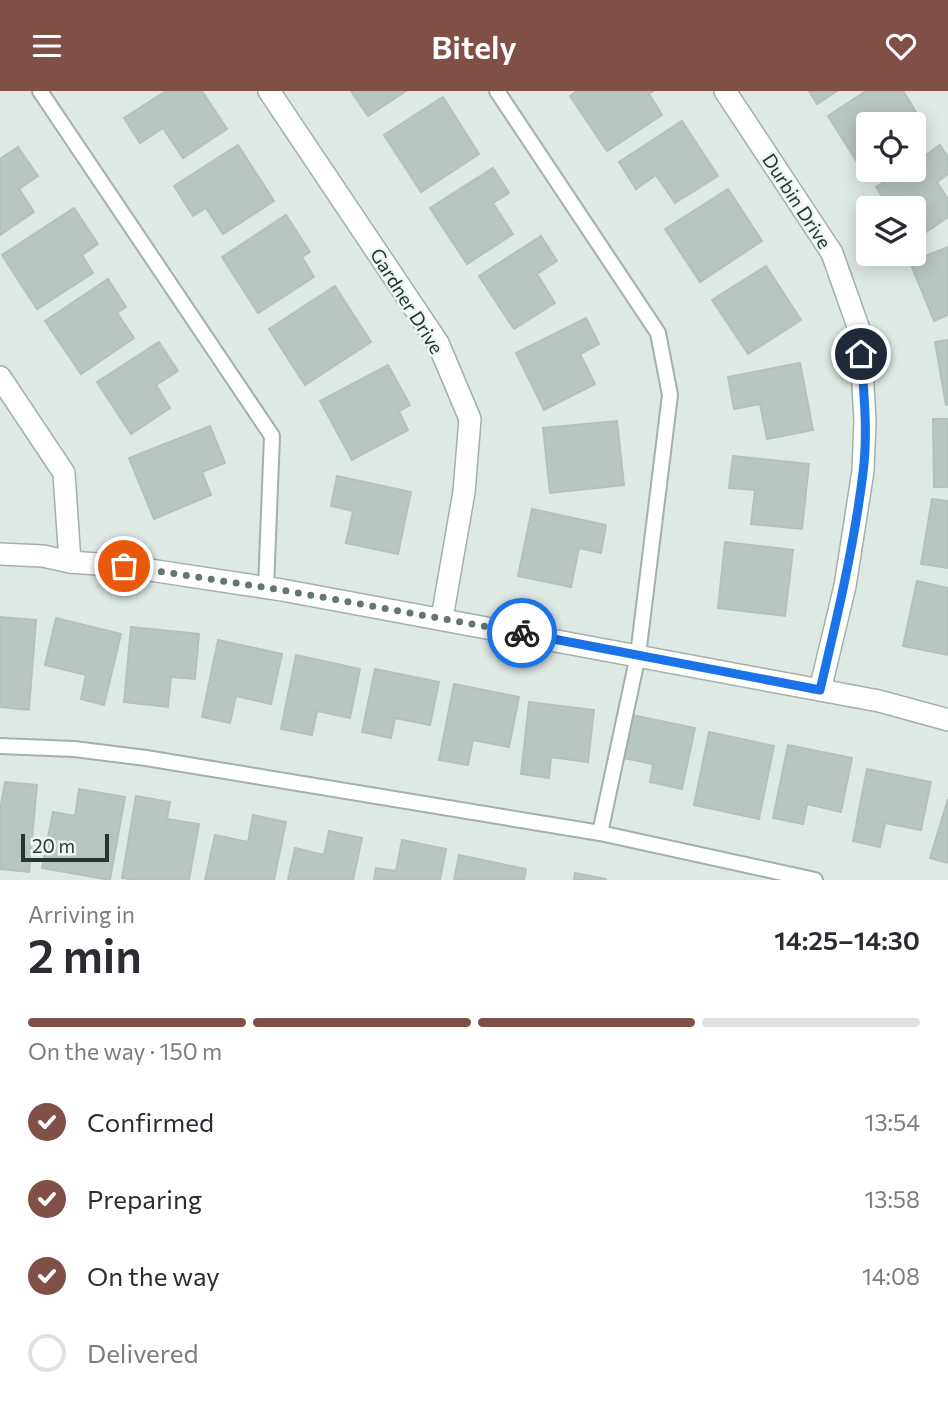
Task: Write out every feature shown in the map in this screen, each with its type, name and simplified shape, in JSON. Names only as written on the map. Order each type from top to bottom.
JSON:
[{"type":"street","name":"Gardner Drive","points":[[268,91],[438,343],[470,419],[464,492],[442,618]]},
{"type":"street","name":"Durbin Drive","points":[[725,91],[832,253],[860,332],[865,421],[863,471],[845,586],[820,690]]},
{"type":"street","points":[[0,377],[64,473],[70,562]]},
{"type":"street","points":[[0,554],[43,555],[70,562],[124,566],[442,618],[879,701],[948,720]]},
{"type":"lane","points":[[40,91],[272,436],[266,588]]},
{"type":"lane","points":[[497,91],[658,333],[670,395],[638,655],[600,833]]},
{"type":"lane","points":[[0,747],[74,749],[146,758],[600,833],[815,880]]},
{"type":"building","points":[[166,91],[202,91],[227,129],[183,158],[163,128],[140,143],[124,118]]},
{"type":"building","points":[[351,91],[406,91],[368,116]]},
{"type":"building","points":[[577,91],[653,91],[649,94],[662,115],[607,151],[570,96]]},
{"type":"building","points":[[809,91],[837,91],[817,104]]},
{"type":"building","points":[[866,91],[903,91],[916,112],[856,112],[856,160],[828,116]]},
{"type":"building","points":[[443,97],[479,154],[421,192],[384,135]]},
{"type":"building","points":[[682,121],[718,176],[675,203],[656,175],[636,189],[619,162]]},
{"type":"building","points":[[238,145],[274,201],[223,234],[206,208],[193,216],[174,186]]},
{"type":"building","points":[[940,145],[948,157],[948,174],[937,182],[948,199],[948,217],[926,232],[926,196],[882,196],[876,187],[884,182],[926,182],[926,155]]},
{"type":"building","points":[[18,147],[38,176],[19,189],[34,212],[0,235],[0,159]]},
{"type":"building","points":[[493,168],[509,193],[493,203],[513,234],[467,264],[430,208]]},
{"type":"building","points":[[728,189],[762,241],[700,282],[665,229]]},
{"type":"building","points":[[74,208],[98,244],[82,255],[93,273],[37,309],[2,255]]},
{"type":"building","points":[[286,215],[310,252],[302,257],[314,277],[258,313],[222,257]]},
{"type":"building","points":[[541,236],[557,261],[537,274],[555,303],[514,329],[479,276]]},
{"type":"building","points":[[948,247],[948,315],[934,321],[912,266],[926,266],[926,256]]},
{"type":"building","points":[[766,266],[801,320],[748,354],[712,300]]},
{"type":"building","points":[[108,279],[126,307],[117,313],[134,338],[81,374],[45,321]]},
{"type":"building","points":[[335,286],[371,342],[305,385],[269,329]]},
{"type":"building","points":[[586,318],[599,344],[580,354],[595,384],[544,410],[516,353]]},
{"type":"building","points":[[948,340],[948,404],[946,405],[935,342]]},
{"type":"building","points":[[159,342],[178,371],[156,385],[170,408],[131,434],[97,382]]},
{"type":"building","points":[[800,363],[813,430],[767,439],[760,404],[734,409],[728,377]]},
{"type":"building","points":[[388,365],[410,405],[399,411],[408,430],[352,460],[320,401]]},
{"type":"building","points":[[933,419],[948,419],[948,487],[934,487]]},
{"type":"building","points":[[617,421],[624,485],[550,493],[543,428]]},
{"type":"building","points":[[210,426],[225,463],[202,472],[211,495],[154,519],[129,458]]},
{"type":"building","points":[[733,456],[809,464],[802,529],[751,524],[755,490],[729,488]]},
{"type":"building","points":[[337,476],[411,492],[398,554],[346,543],[353,511],[331,506]]},
{"type":"building","points":[[932,499],[948,501],[948,568],[921,564]]},
{"type":"building","points":[[532,509],[606,525],[601,553],[579,548],[571,587],[518,576]]},
{"type":"building","points":[[725,542],[793,550],[785,616],[718,608]]},
{"type":"building","points":[[917,581],[948,588],[948,655],[903,646]]},
{"type":"building","points":[[0,617],[36,620],[29,710],[0,707]]},
{"type":"building","points":[[56,618],[121,634],[104,705],[81,699],[86,675],[45,665]]},
{"type":"building","points":[[131,627],[199,634],[195,679],[171,677],[168,707],[124,702]]},
{"type":"building","points":[[218,640],[282,654],[271,704],[236,696],[230,723],[202,717]]},
{"type":"building","points":[[296,655],[360,669],[350,718],[317,711],[312,735],[281,729]]},
{"type":"building","points":[[375,669],[439,682],[430,725],[395,718],[391,738],[362,732]]},
{"type":"building","points":[[454,684],[519,697],[509,747],[473,740],[468,765],[439,760]]},
{"type":"building","points":[[529,702],[594,710],[588,762],[551,757],[549,778],[521,774]]},
{"type":"building","points":[[632,715],[695,728],[682,789],[650,782],[653,764],[623,758]]},
{"type":"building","points":[[709,732],[774,746],[759,819],[694,805]]},
{"type":"building","points":[[788,745],[852,758],[841,812],[807,804],[803,824],[773,818]]},
{"type":"building","points":[[867,769],[931,782],[921,830],[885,823],[880,847],[853,841]]},
{"type":"building","points":[[5,782],[37,785],[29,872],[0,869],[0,810]]},
{"type":"building","points":[[79,789],[125,797],[110,880],[42,868],[53,812],[75,816]]},
{"type":"building","points":[[136,796],[170,802],[167,819],[199,824],[189,880],[122,878]]},
{"type":"building","points":[[948,799],[948,863],[930,858]]},
{"type":"building","points":[[253,815],[286,822],[274,880],[205,880],[215,835],[248,842]]},
{"type":"building","points":[[329,831],[362,838],[353,880],[288,880],[295,848],[324,855]]},
{"type":"building","points":[[402,840],[446,849],[440,880],[374,880],[376,868],[396,871]]},
{"type":"building","points":[[459,855],[526,869],[524,880],[454,880]]},
{"type":"building","points":[[575,873],[606,879],[606,880],[574,880]]},
{"type":"way so far","points":[[124,566],[282,590],[522,633]]},
{"type":"route","points":[[522,633],[820,690],[845,586],[863,471],[865,421],[861,354]]}]
